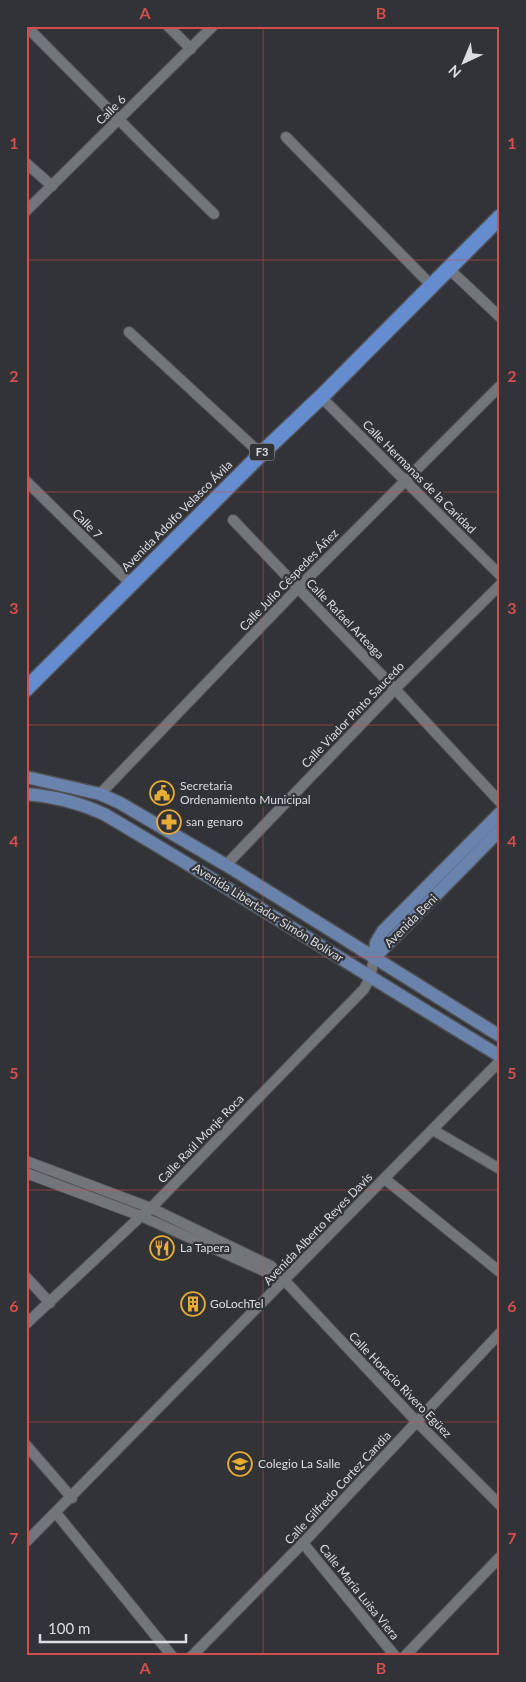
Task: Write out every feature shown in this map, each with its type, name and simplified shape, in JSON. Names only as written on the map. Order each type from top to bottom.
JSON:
[{"type":"highway","name":"Avenida Adolfo Velasco Ávila","points":[[26,690],[261,454],[322,397],[500,217]]},
{"type":"main road","name":"Avenida Libertador Simón Bolívar","points":[[26,777],[100,794],[120,803],[226,865],[500,1036]]},
{"type":"main road","name":"Avenida Libertador Simón Bolívar","points":[[26,794],[86,806],[104,814],[219,882],[370,978],[500,1056]]},
{"type":"main road","name":"Avenida Beni","points":[[374,958],[376,943],[383,931],[500,813]]},
{"type":"main road","name":"Avenida Beni","points":[[374,958],[500,830]]},
{"type":"street","points":[[26,26],[214,214]]},
{"type":"street","points":[[168,26],[191,49]]},
{"type":"street","name":"Calle 6","points":[[26,211],[213,26]]},
{"type":"street","points":[[286,137],[431,286]]},
{"type":"street","points":[[26,163],[52,186]]},
{"type":"street","points":[[448,268],[500,317]]},
{"type":"street","points":[[129,332],[261,454]]},
{"type":"street","name":"Calle Julio Céspedes Áñez","points":[[100,794],[298,588],[500,386]]},
{"type":"street","name":"Calle Hermanas de la Caridad","points":[[322,397],[500,575]]},
{"type":"street","name":"Calle 7","points":[[26,481],[131,584]]},
{"type":"street","name":"Calle Rafael Arteaga","points":[[233,520],[500,802]]},
{"type":"street","name":"Calle Viador Pinto Saucedo","points":[[226,865],[395,689],[500,585]]},
{"type":"street","name":"Calle Raúl Monje Roca","points":[[26,1324],[141,1216],[152,1208],[364,989],[370,978],[374,958]]},
{"type":"street","name":"Avenida Alberto Reyes Davis","points":[[26,1542],[72,1498],[500,1061]]},
{"type":"street","points":[[433,1130],[500,1169]]},
{"type":"street","name":"Calle Horacio Rivero Egüez","points":[[26,1161],[152,1208],[271,1266],[417,1422],[500,1505]]},
{"type":"street","name":"Calle Horacio Rivero Egüez","points":[[26,1173],[141,1216],[285,1281]]},
{"type":"street","points":[[385,1179],[500,1272]]},
{"type":"street","points":[[26,1277],[50,1303]]},
{"type":"street","name":"Calle Gilfredo Cortez Candia","points":[[192,1656],[303,1543],[500,1333]]},
{"type":"street","points":[[26,1445],[72,1498]]},
{"type":"street","points":[[56,1513],[172,1656]]},
{"type":"street","name":"Calle María Luisa Viera","points":[[303,1543],[395,1656]]},
{"type":"street","points":[[405,1656],[500,1557]]},
{"type":"place","name":"Secretaria Ordenamiento Municipal","points":[[162,793]]},
{"type":"place","name":"san genaro","points":[[169,822]]},
{"type":"place","name":"La Tapera","points":[[162,1248]]},
{"type":"place","name":"GoLochTel","points":[[193,1304]]},
{"type":"place","name":"Colegio La Salle","points":[[240,1464]]}]
